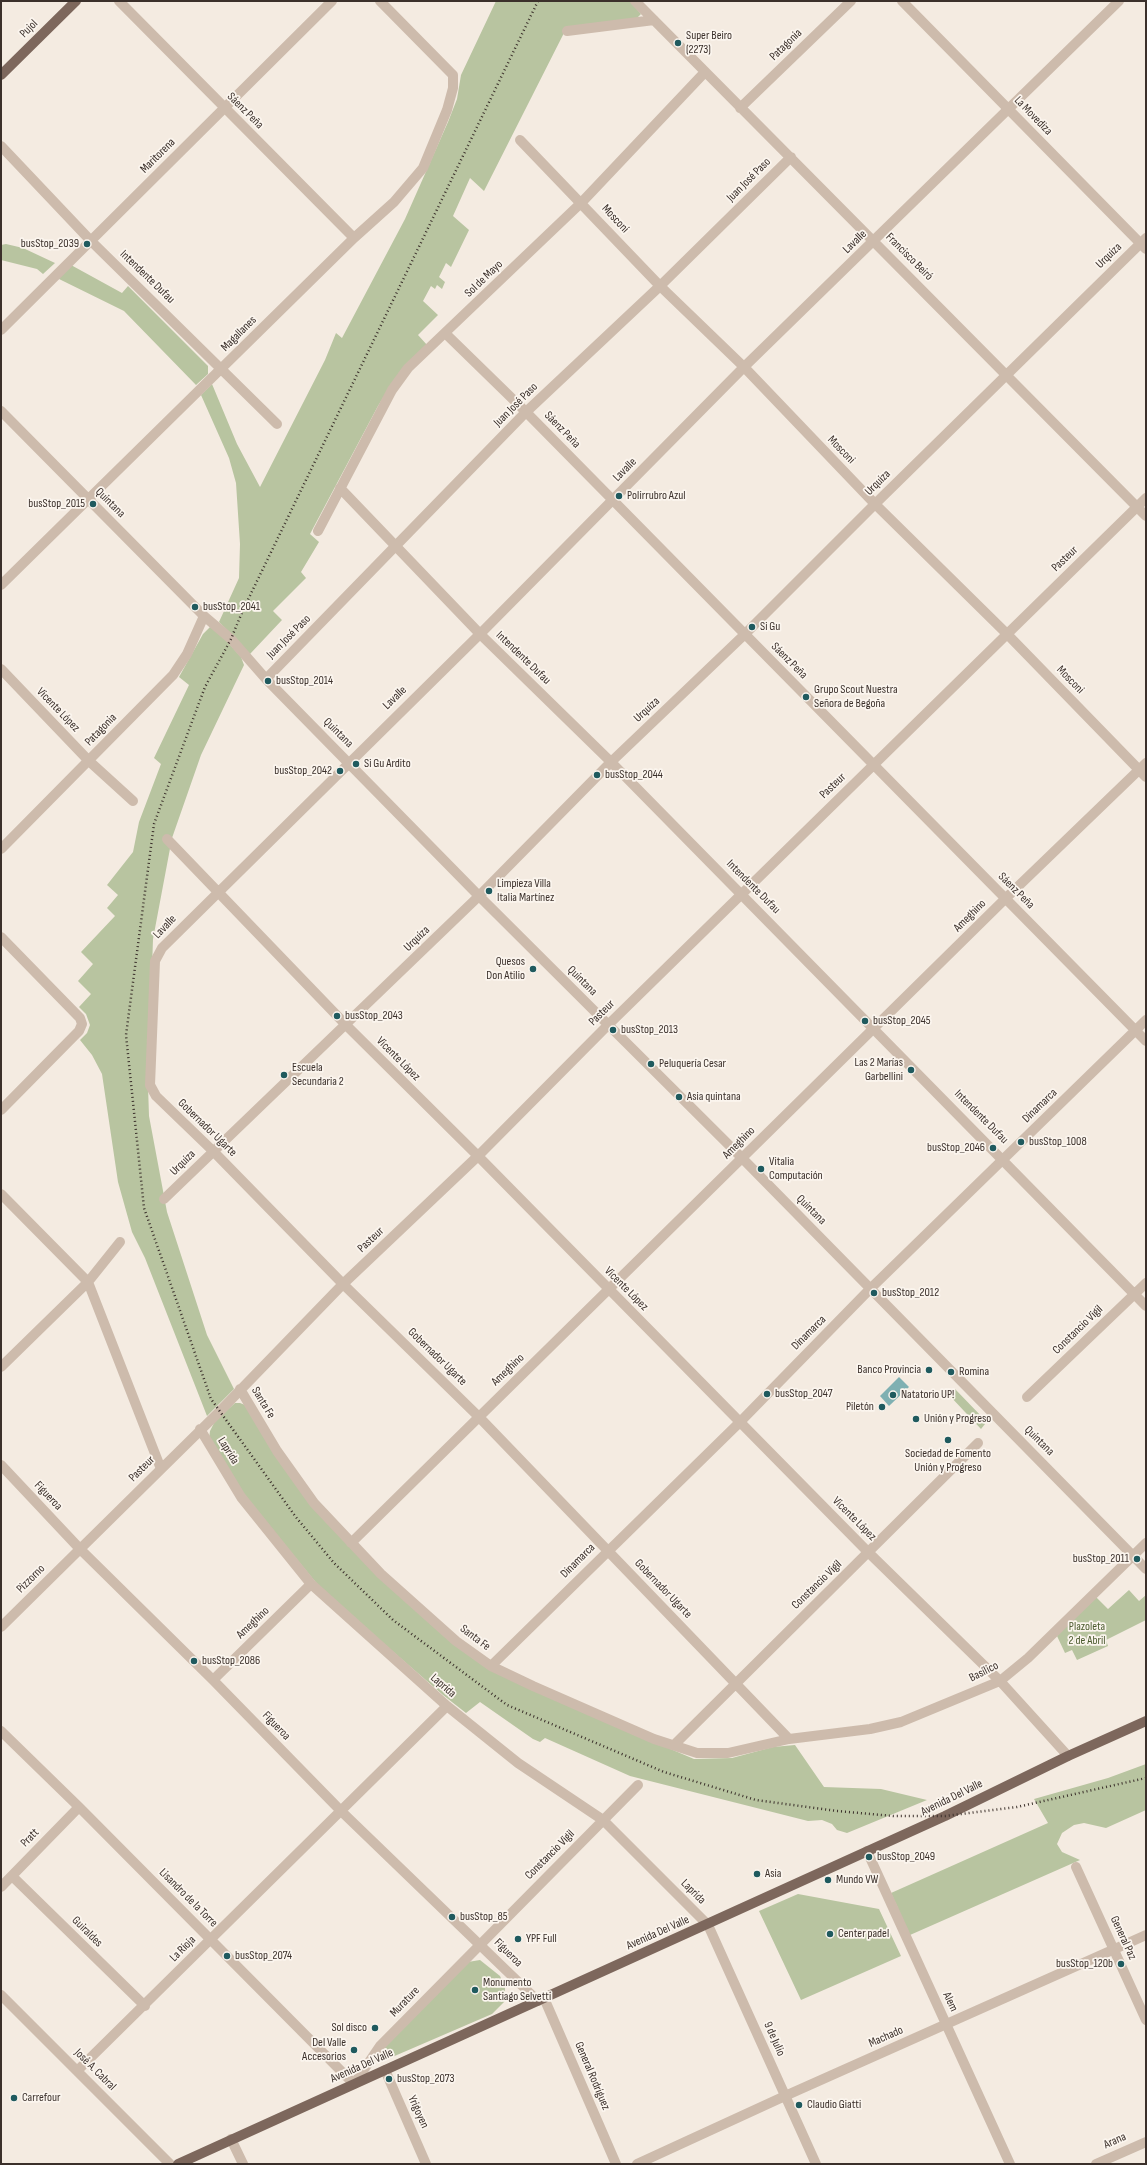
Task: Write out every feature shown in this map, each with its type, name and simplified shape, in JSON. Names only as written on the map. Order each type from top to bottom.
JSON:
[{"type":"main road","name":"Pujol","points":[[1,75],[76,1]]},
{"type":"main road","name":"Avenida Del Valle","points":[[178,2164],[945,1816],[1068,1756],[1146,1721]]},
{"type":"street","name":"Sáenz Peña","points":[[119,1],[354,238]]},
{"type":"street","name":"Maritorena","points":[[1,330],[332,1]]},
{"type":"street","name":"Magallanes","points":[[1,585],[354,238],[394,202],[423,168],[447,110],[453,88],[453,75],[380,1]]},
{"type":"street","name":"Francisco Beiró","points":[[635,1],[740,108],[791,157],[1007,374],[1146,516]]},
{"type":"street","name":"Patagonia","points":[[740,108],[851,1]]},
{"type":"street","name":"La Movediza","points":[[902,1],[1144,244]]},
{"type":"street","name":"Lavalle","points":[[154,961],[162,948],[480,634],[744,367],[875,241],[1119,1]]},
{"type":"street","points":[[567,31],[654,20]]},
{"type":"street","name":"Sol de Mayo","points":[[318,531],[392,390],[408,368],[446,334],[582,202],[705,72]]},
{"type":"street","name":"Mosconi","points":[[520,140],[582,202],[660,286],[744,367],[875,504],[1144,770]]},
{"type":"street","name":"Intendente Dufau","points":[[1,146],[91,241],[222,368],[277,424]]},
{"type":"street","name":"Juan José Paso","points":[[266,679],[396,548],[526,412],[660,286],[791,157]]},
{"type":"street","name":"Urquiza","points":[[164,1199],[346,1026],[479,896],[611,762],[744,635],[1007,374],[1144,244]]},
{"type":"street","name":"Sáenz Peña","points":[[446,334],[526,412],[744,635],[874,764],[1146,1041]]},
{"type":"street","name":"Quintana","points":[[1,411],[204,616],[231,639],[266,679],[479,896],[742,1158],[1134,1555],[1146,1569]]},
{"type":"street","name":"Intendente Dufau","points":[[340,488],[480,634],[611,762],[742,894],[1004,1159],[1146,1306]]},
{"type":"street","name":"Pasteur","points":[[80,1549],[200,1430],[343,1284],[478,1156],[608,1025],[1146,498]]},
{"type":"street","name":"Patagonia","points":[[1,849],[90,761],[173,675],[187,654],[204,616]]},
{"type":"street","name":"Vicente López","points":[[1,669],[90,761],[133,801]]},
{"type":"street","name":"Ameghino","points":[[351,1543],[1005,899],[1144,770]]},
{"type":"street","name":"Vicente López","points":[[167,839],[346,1026],[478,1156],[869,1553],[1000,1681],[1068,1756]]},
{"type":"street","points":[[1,937],[80,1018],[82,1024],[80,1031],[1,1110]]},
{"type":"street","name":"Gobernador Ugarte","points":[[154,961],[150,1085],[156,1096],[213,1151],[343,1284],[479,1417],[736,1682],[789,1739]]},
{"type":"street","name":"Dinamarca","points":[[491,1666],[607,1550],[740,1422],[870,1289],[1146,1020]]},
{"type":"street","points":[[1,1194],[88,1282],[161,1469]]},
{"type":"street","points":[[1,1367],[88,1282],[120,1242]]},
{"type":"street","name":"Constancio Vigil","points":[[1027,1397],[1146,1282]]},
{"type":"street","name":"Santa Fe","points":[[240,1389],[276,1451],[314,1503],[381,1574],[456,1641],[491,1666],[674,1746],[697,1753],[728,1753],[789,1739]]},
{"type":"street","name":"Laprida","points":[[200,1430],[241,1497],[311,1584],[447,1706],[518,1763],[603,1820],[708,1924]]},
{"type":"street","name":"Constancio Vigil","points":[[674,1746],[736,1682],[869,1553],[978,1444]]},
{"type":"street","name":"Figueroa","points":[[1,1464],[80,1549],[213,1680],[341,1811],[541,2000]]},
{"type":"street","name":"Basílico","points":[[789,1739],[870,1729],[901,1722],[1000,1681],[1028,1658],[1146,1542]]},
{"type":"street","name":"Pizzorno","points":[[1,1627],[80,1549]]},
{"type":"street","name":"Ameghino","points":[[213,1680],[311,1584]]},
{"type":"street","points":[[341,1811],[447,1706]]},
{"type":"street","name":"Lisandro de la Torre","points":[[1,1732],[79,1807],[354,2084]]},
{"type":"street","name":"Constancio Vigil","points":[[480,1944],[638,1785]]},
{"type":"street","name":"Pratt","points":[[1,1887],[79,1807]]},
{"type":"street","name":"La Rioja","points":[[77,2071],[341,1811]]},
{"type":"street","name":"Alem","points":[[867,1851],[1010,2164]]},
{"type":"street","name":"General Paz","points":[[1076,1867],[1146,2020]]},
{"type":"street","name":"Guiraldes","points":[[12,1876],[144,2006]]},
{"type":"street","name":"9 de Julio","points":[[708,1924],[816,2164]]},
{"type":"street","name":"Machado","points":[[637,2164],[785,2096],[1146,1935]]},
{"type":"street","name":"Murature","points":[[354,2084],[380,2046],[480,1944]]},
{"type":"street","name":"José A. Cabral","points":[[1,1995],[170,2164]]},
{"type":"street","name":"General Rodríguez","points":[[541,2000],[616,2164]]},
{"type":"street","name":"Yrigoyen","points":[[385,2070],[426,2164]]},
{"type":"street","points":[[231,2139],[242,2164]]},
{"type":"street","name":"Arana","points":[[1096,2164],[1111,2161],[1146,2142]]},
{"type":"green space","points":[[496,1],[630,1],[641,14],[637,18],[567,27],[484,191],[470,178],[453,216],[469,230],[451,267],[446,263],[439,277],[445,282],[442,289],[437,285],[435,289],[431,286],[423,301],[438,315],[418,335],[428,346],[391,385],[378,406],[310,534],[319,542],[301,572],[306,578],[273,611],[282,620],[250,654],[219,622],[239,578],[240,544],[236,483],[229,458],[201,395],[212,384],[237,444],[260,487],[325,360],[336,333],[342,338],[405,219],[457,99],[461,75]]},
{"type":"green space","points":[[6,244],[23,248],[55,263],[43,274],[37,269],[1,260],[1,245]]},
{"type":"green space","points":[[71,265],[122,293],[128,286],[208,366],[208,374],[196,385],[124,311],[57,278]]},
{"type":"green space","points":[[210,627],[215,628],[241,657],[244,665],[201,755],[172,838],[153,939],[148,1086],[149,1116],[167,1212],[207,1335],[234,1389],[207,1416],[145,1258],[132,1232],[118,1182],[102,1074],[92,1055],[80,1040],[87,1033],[90,1025],[86,1014],[79,1007],[91,994],[78,981],[93,964],[81,952],[115,916],[107,908],[118,895],[107,885],[133,852],[139,822],[161,764],[154,758],[189,685],[179,677],[203,634]]},
{"type":"green space","points":[[955,1389],[984,1419],[985,1424],[981,1429],[949,1395]]},
{"type":"green space","points":[[235,1403],[245,1405],[309,1502],[457,1645],[619,1727],[694,1759],[732,1758],[773,1747],[795,1745],[824,1787],[881,1789],[927,1800],[847,1833],[837,1830],[832,1824],[822,1820],[808,1821],[630,1776],[545,1738],[540,1742],[533,1739],[480,1702],[466,1713],[443,1695],[322,1590],[245,1496],[209,1439],[210,1431],[215,1421]]},
{"type":"green space","name":"Plazoleta 2 de Abril","points":[[1129,1590],[1139,1601],[1146,1595],[1146,1620],[1106,1640],[1108,1646],[1077,1660],[1072,1650],[1065,1653],[1057,1636],[1096,1597],[1108,1609]]},
{"type":"green space","points":[[1146,1764],[1146,1810],[1106,1828],[1084,1823],[1074,1825],[1062,1833],[1057,1844],[1062,1852],[1080,1860],[910,1935],[891,1893],[1048,1823],[1034,1799],[1108,1778]]},
{"type":"green space","name":"Center padel","points":[[798,1894],[879,1909],[901,1956],[801,2000],[759,1911]]},
{"type":"green space","points":[[480,1960],[500,1976],[505,1987],[505,2001],[492,2014],[383,2061],[376,2061],[379,2052],[468,1962]]},
{"type":"water","points":[[899,1377],[909,1387],[889,1406],[880,1396]]},
{"type":"railway","points":[[538,1],[243,610],[231,639],[205,687],[154,824],[126,1035],[144,1208],[211,1399],[295,1516],[334,1563],[393,1620],[507,1705],[664,1772],[756,1800],[837,1811],[893,1816],[945,1816],[1017,1807],[1146,1778]]},
{"type":"place","name":"Super Beiro (2273)","points":[[678,43]]},
{"type":"place","name":"busStop_2039","points":[[87,244]]},
{"type":"place","name":"Polirrubro Azul","points":[[619,496]]},
{"type":"place","name":"busStop_2015","points":[[93,504]]},
{"type":"place","name":"busStop_2041","points":[[195,607]]},
{"type":"place","name":"Si Gu","points":[[752,627]]},
{"type":"place","name":"busStop_2014","points":[[268,681]]},
{"type":"place","name":"Grupo Scout Nuestra Señora de Begoña","points":[[806,697]]},
{"type":"place","name":"Si Gu Ardito","points":[[356,764]]},
{"type":"place","name":"busStop_2042","points":[[340,771]]},
{"type":"place","name":"busStop_2044","points":[[597,775]]},
{"type":"place","name":"Limpieza Villa Italia Martínez","points":[[489,891]]},
{"type":"place","name":"Quesos Don Atilio","points":[[533,969]]},
{"type":"place","name":"busStop_2043","points":[[337,1016]]},
{"type":"place","name":"busStop_2045","points":[[865,1021]]},
{"type":"place","name":"busStop_2013","points":[[613,1030]]},
{"type":"place","name":"Peluquería Cesar","points":[[651,1064]]},
{"type":"place","name":"Las 2 Marías Garbellini","points":[[911,1070]]},
{"type":"place","name":"Escuela Secundaria 2","points":[[284,1075]]},
{"type":"place","name":"Asia quintana","points":[[679,1097]]},
{"type":"place","name":"busStop_1008","points":[[1021,1142]]},
{"type":"place","name":"busStop_2046","points":[[993,1148]]},
{"type":"place","name":"Vitalia Computación","points":[[761,1169]]},
{"type":"place","name":"busStop_2012","points":[[874,1293]]},
{"type":"place","name":"Banco Provincia","points":[[929,1370]]},
{"type":"place","name":"Romina","points":[[951,1372]]},
{"type":"place","name":"busStop_2047","points":[[767,1394]]},
{"type":"place","name":"Natatorio UP!","points":[[893,1395]]},
{"type":"place","name":"Piletón","points":[[882,1407]]},
{"type":"place","name":"Unión y Progreso","points":[[916,1419]]},
{"type":"place","name":"Sociedad de Fomento Unión y Progreso","points":[[948,1440]]},
{"type":"place","name":"busStop_2011","points":[[1137,1559]]},
{"type":"place","name":"busStop_2086","points":[[194,1661]]},
{"type":"place","name":"busStop_2049","points":[[869,1857]]},
{"type":"place","name":"Asia","points":[[757,1874]]},
{"type":"place","name":"Mundo VW","points":[[828,1880]]},
{"type":"place","name":"busStop_85","points":[[452,1917]]},
{"type":"place","name":"Center padel","points":[[830,1934]]},
{"type":"place","name":"YPF Full","points":[[518,1939]]},
{"type":"place","name":"busStop_2074","points":[[227,1956]]},
{"type":"place","name":"busStop_120b","points":[[1121,1964]]},
{"type":"place","name":"Monumento Santiago Selvetti","points":[[475,1990]]},
{"type":"place","name":"Sol disco","points":[[375,2028]]},
{"type":"place","name":"Del Valle Accesorios","points":[[354,2050]]},
{"type":"place","name":"busStop_2073","points":[[389,2079]]},
{"type":"place","name":"Carrefour","points":[[14,2098]]},
{"type":"place","name":"Claudio Giatti","points":[[799,2105]]}]
